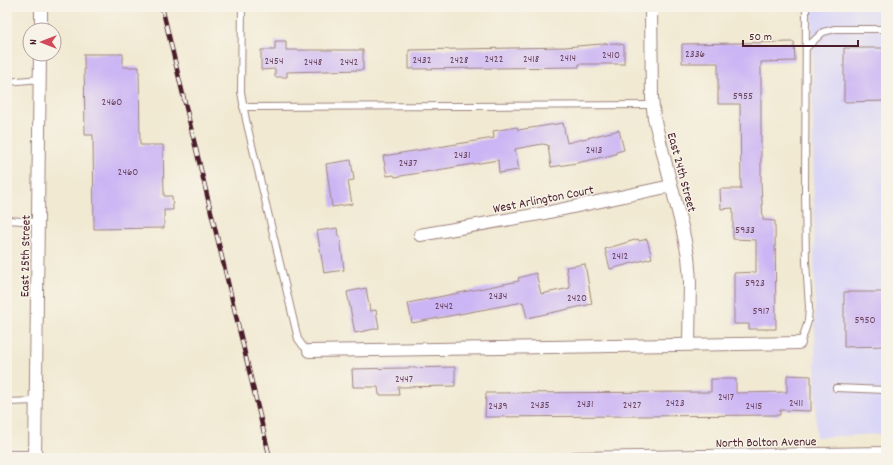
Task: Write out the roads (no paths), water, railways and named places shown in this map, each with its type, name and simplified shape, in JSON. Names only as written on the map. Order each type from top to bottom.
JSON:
[{"type":"street","points":[[41,7],[41,22]]},
{"type":"street","name":"East 24th Street","points":[[652,7],[652,105],[688,256],[690,281],[689,344]]},
{"type":"street","name":"East 25th Street","points":[[36,458],[40,62]]},
{"type":"street","name":"West Arlington Court","points":[[420,235],[545,213],[671,186]]},
{"type":"street","points":[[308,351],[799,342]]},
{"type":"street","name":"North Bolton Avenue","points":[[575,458],[886,453]]},
{"type":"street","points":[[7,457],[36,458]]},
{"type":"lane","points":[[242,7],[241,85],[243,107],[298,339],[308,351]]},
{"type":"lane","points":[[799,342],[803,337],[808,321],[809,307],[806,262],[806,7]]},
{"type":"lane","points":[[806,48],[823,32],[835,29],[886,29]]},
{"type":"lane","points":[[7,82],[40,79]]},
{"type":"lane","points":[[243,107],[652,105]]},
{"type":"lane","points":[[7,220],[38,222]]},
{"type":"lane","points":[[836,388],[886,390]]},
{"type":"lane","points":[[7,402],[36,401]]},
{"type":"railway","points":[[162,7],[270,458]]}]
